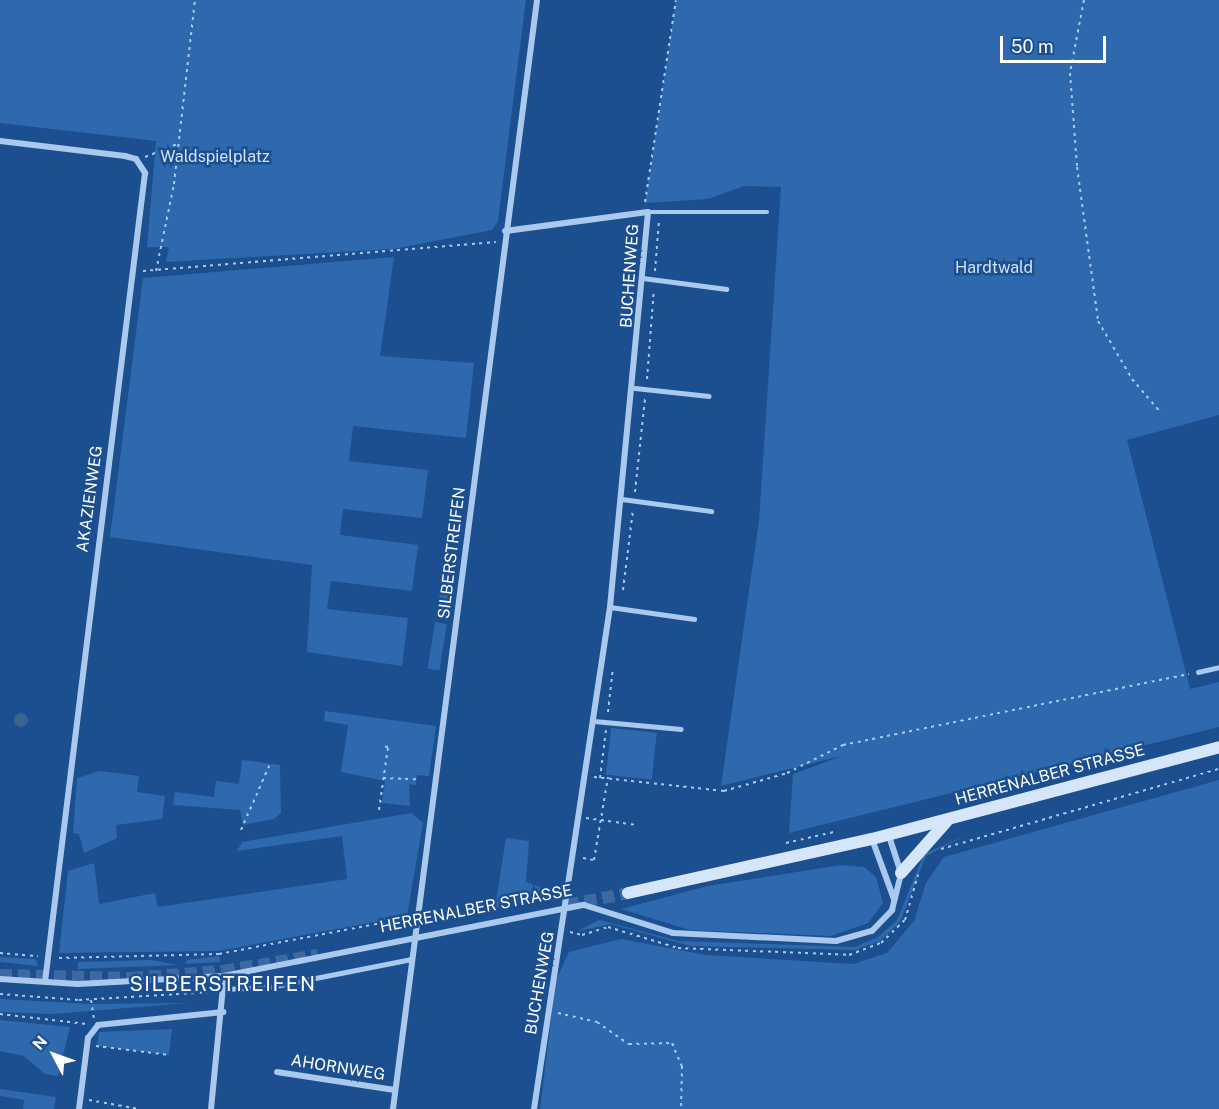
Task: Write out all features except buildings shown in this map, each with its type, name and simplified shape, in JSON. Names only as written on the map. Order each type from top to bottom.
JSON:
[{"type":"main road","name":"HERRENALBER STRASSE","points":[[627,893],[889,835],[1219,747]]},
{"type":"main road","points":[[901,873],[948,820]]},
{"type":"street","name":"SILBERSTREIFEN","points":[[393,1109],[537,0]]},
{"type":"street","points":[[0,141],[138,162]]},
{"type":"street","name":"AKAZIENWEG","points":[[45,982],[46,957],[146,193],[145,173],[138,162]]},
{"type":"street","points":[[506,231],[648,212]]},
{"type":"street","name":"BUCHENWEG","points":[[534,1109],[571,856],[581,817],[610,607],[635,388],[648,212]]},
{"type":"street","points":[[889,835],[901,873]]},
{"type":"street","points":[[872,839],[895,900]]},
{"type":"street","name":"HERRENALBER STRASSE","points":[[0,979],[45,982],[169,982],[224,976],[565,906],[584,905],[648,928],[698,937],[820,942],[872,931],[895,900],[901,873]]},
{"type":"street","points":[[211,1109],[223,1012],[224,976]]},
{"type":"street","points":[[79,1109],[87,1045],[96,1027],[223,1012]]},
{"type":"street","name":"AHORNWEG","points":[[277,1072],[395,1090]]},
{"type":"lane","name":"BUCHENWEG","points":[[648,212],[767,212]]},
{"type":"lane","points":[[643,278],[726,289]]},
{"type":"lane","points":[[635,388],[709,396]]},
{"type":"lane","points":[[622,499],[711,510]]},
{"type":"lane","points":[[610,607],[694,620]]},
{"type":"lane","points":[[1198,672],[1219,667]]},
{"type":"lane","points":[[594,721],[681,729]]},
{"type":"lane","points":[[223,989],[270,987],[411,959]]},
{"type":"path","points":[[156,271],[178,144],[195,0]]},
{"type":"path","points":[[648,212],[645,203],[676,0]]},
{"type":"path","points":[[1084,0],[1070,73],[1098,321],[1132,379],[1161,413]]},
{"type":"path","points":[[138,162],[178,144]]},
{"type":"path","points":[[137,272],[504,243]]},
{"type":"path","points":[[587,776],[687,785],[724,791],[787,773],[843,745],[1198,672]]},
{"type":"path","points":[[379,810],[388,747],[381,746]]},
{"type":"path","points":[[241,830],[270,764]]},
{"type":"path","points":[[383,777],[416,779]]},
{"type":"path","points":[[571,856],[594,860],[608,777]]},
{"type":"path","points":[[581,817],[637,825]]},
{"type":"path","points":[[0,953],[46,957],[219,954],[418,916]]},
{"type":"path","points":[[0,994],[92,1000],[194,996],[223,989]]},
{"type":"path","points":[[0,1014],[70,1018],[96,1027],[92,1000]]},
{"type":"path","points":[[552,1012],[597,1022],[629,1044],[672,1043],[681,1066],[681,1109]]},
{"type":"path","points":[[87,1045],[169,1055]]},
{"type":"path","points":[[80,1099],[139,1109]]},
{"type":"green space","name":"Waldspielplatz","points":[[0,0],[526,0],[498,221],[492,230],[394,249],[166,262],[169,247],[147,247],[156,141],[0,123]]},
{"type":"green space","name":"Hardtwald","points":[[676,0],[1219,0],[1219,415],[1127,440],[1190,689],[1219,682],[1219,727],[789,833],[793,774],[845,755],[721,786],[759,521],[781,187],[744,186],[708,199],[645,203]]},
{"type":"green space","points":[[394,257],[380,356],[474,363],[466,438],[353,426],[349,461],[428,470],[422,518],[343,509],[340,535],[418,545],[412,591],[331,581],[327,609],[408,618],[402,666],[307,652],[312,565],[110,537],[143,278]]},
{"type":"green space","points":[[445,546],[456,548],[452,572],[441,570]]},
{"type":"green space","points":[[441,578],[452,579],[450,603],[439,602]]},
{"type":"green space","points":[[435,622],[447,624],[439,670],[428,668]]},
{"type":"green space","points":[[325,711],[436,726],[429,776],[417,775],[416,785],[409,784],[410,806],[382,803],[385,781],[341,772],[348,725],[324,721]]},
{"type":"green space","points":[[611,728],[657,733],[652,780],[606,775]]},
{"type":"green space","points":[[242,760],[280,765],[281,813],[274,819],[243,825],[240,810],[173,805],[175,792],[214,797],[216,781],[239,784]]},
{"type":"green space","points":[[100,771],[139,776],[137,792],[165,796],[162,819],[116,825],[117,838],[84,853],[79,834],[73,833],[77,778]]},
{"type":"green space","points":[[1219,780],[1219,1109],[540,1109],[556,980],[569,952],[621,939],[706,955],[853,964],[887,953],[914,921],[926,883],[944,857]]},
{"type":"green space","points":[[411,813],[423,823],[407,916],[218,951],[59,953],[68,871],[94,863],[99,904],[155,893],[158,907],[347,879],[342,836],[237,851],[242,842]]},
{"type":"green space","points":[[968,834],[926,856],[900,922],[880,941],[855,950],[690,946],[611,924],[578,931],[599,920],[679,941],[855,947],[878,937],[897,920],[924,854]]},
{"type":"green space","points":[[506,838],[529,841],[526,882],[545,889],[543,897],[495,908]]},
{"type":"green space","points":[[841,865],[864,867],[876,877],[883,903],[868,923],[831,936],[690,930],[621,909],[708,886]]},
{"type":"green space","points":[[219,956],[220,962],[185,964],[187,960]]},
{"type":"green space","points":[[0,957],[36,959],[38,966],[0,962]]},
{"type":"green space","points":[[151,960],[178,965],[78,969],[78,962]]},
{"type":"green space","points":[[0,999],[90,1004],[188,1003],[53,1014],[0,1012]]},
{"type":"green space","points":[[0,1020],[70,1027],[58,1076],[45,1074],[24,1056],[0,1051]]},
{"type":"green space","points":[[172,1029],[169,1055],[97,1046],[99,1032]]},
{"type":"green space","points":[[0,1089],[56,1097],[54,1109],[23,1109],[24,1100],[0,1096]]},
{"type":"shaded area","points":[[18,713],[24,713],[28,720],[24,727],[18,727],[14,723],[14,717]]},
{"type":"tunnel","points":[[567,905],[628,893]]},
{"type":"tunnel","points":[[0,975],[131,978],[223,971],[318,955]]},
{"type":"district","name":"SILBERSTREIFEN","points":[[223,984]]}]
